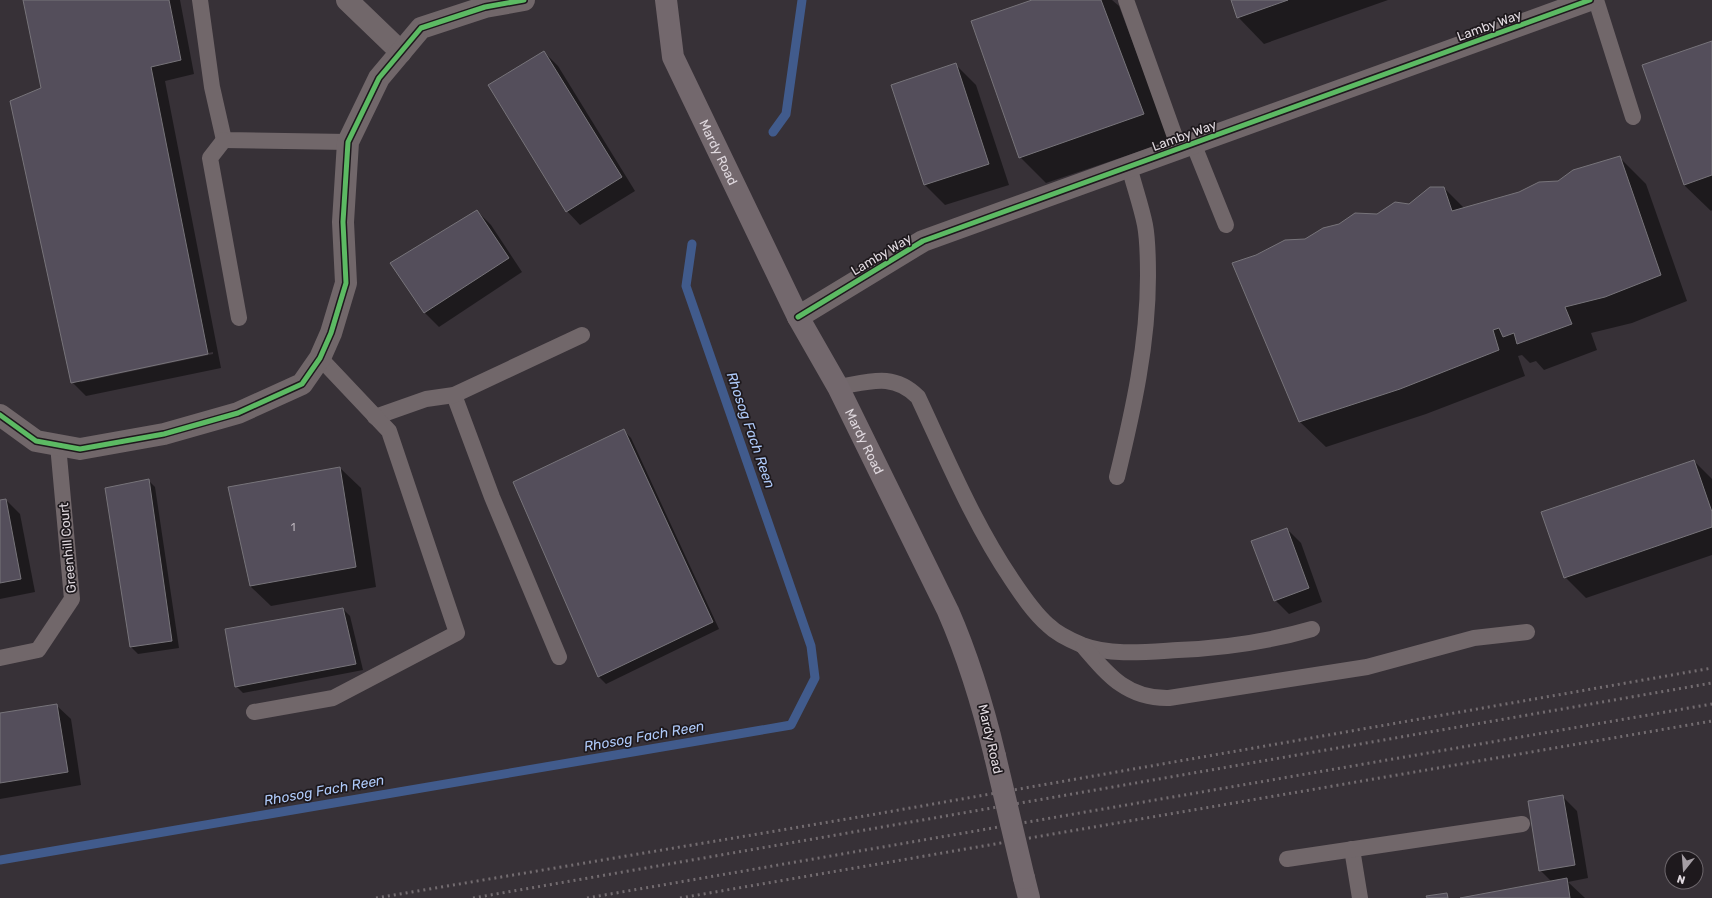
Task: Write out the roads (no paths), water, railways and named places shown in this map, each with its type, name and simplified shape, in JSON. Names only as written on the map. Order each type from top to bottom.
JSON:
[{"type":"main road","name":"Mardy Road","points":[[666,0],[673,57],[798,317],[838,387],[948,612],[964,648],[986,716],[1026,888]]},
{"type":"street","points":[[347,0],[401,52]]},
{"type":"street","points":[[0,415],[36,441],[80,449],[164,434],[238,413],[302,384],[320,358],[331,333],[346,283],[343,222],[348,142],[379,78],[421,28],[485,7],[524,0]]},
{"type":"street","name":"Lamby Way","points":[[798,317],[923,241],[1590,0]]},
{"type":"lane","points":[[200,0],[212,87],[224,140]]},
{"type":"lane","points":[[1126,0],[1186,146],[1226,225]]},
{"type":"lane","points":[[1596,0],[1633,117]]},
{"type":"lane","points":[[224,140],[348,142]]},
{"type":"lane","points":[[224,140],[210,158],[239,318]]},
{"type":"lane","points":[[1117,477],[1132,414],[1141,361],[1148,303],[1148,261],[1145,226],[1129,166]]},
{"type":"lane","points":[[375,417],[426,399],[454,395],[582,335]]},
{"type":"lane","points":[[254,712],[332,698],[458,632],[389,431],[320,358]]},
{"type":"lane","points":[[838,387],[874,381],[891,381],[909,388],[918,397],[991,549],[1022,594],[1048,625],[1066,638],[1083,646],[1115,652],[1200,649],[1243,645],[1281,638],[1312,629]]},
{"type":"lane","points":[[454,395],[492,497],[559,657]]},
{"type":"lane","name":"Greenhill Court","points":[[0,658],[38,650],[72,599],[58,445]]},
{"type":"lane","points":[[1083,646],[1102,669],[1118,684],[1154,698],[1169,698],[1367,667],[1474,638],[1527,632]]},
{"type":"lane","points":[[1287,859],[1522,824]]},
{"type":"lane","points":[[1352,849],[1360,898]]},
{"type":"waterway","name":"Rhosog Fach Reen","points":[[773,132],[786,114],[802,0]]},
{"type":"waterway","name":"Rhosog Fach Reen","points":[[0,860],[791,725],[815,678],[811,646],[686,286],[692,244]]},
{"type":"railway","points":[[376,898],[853,818],[1712,668]]},
{"type":"railway","points":[[473,898],[1712,683]]},
{"type":"railway","points":[[587,898],[1712,704]]},
{"type":"railway","points":[[680,898],[1712,721]]}]
